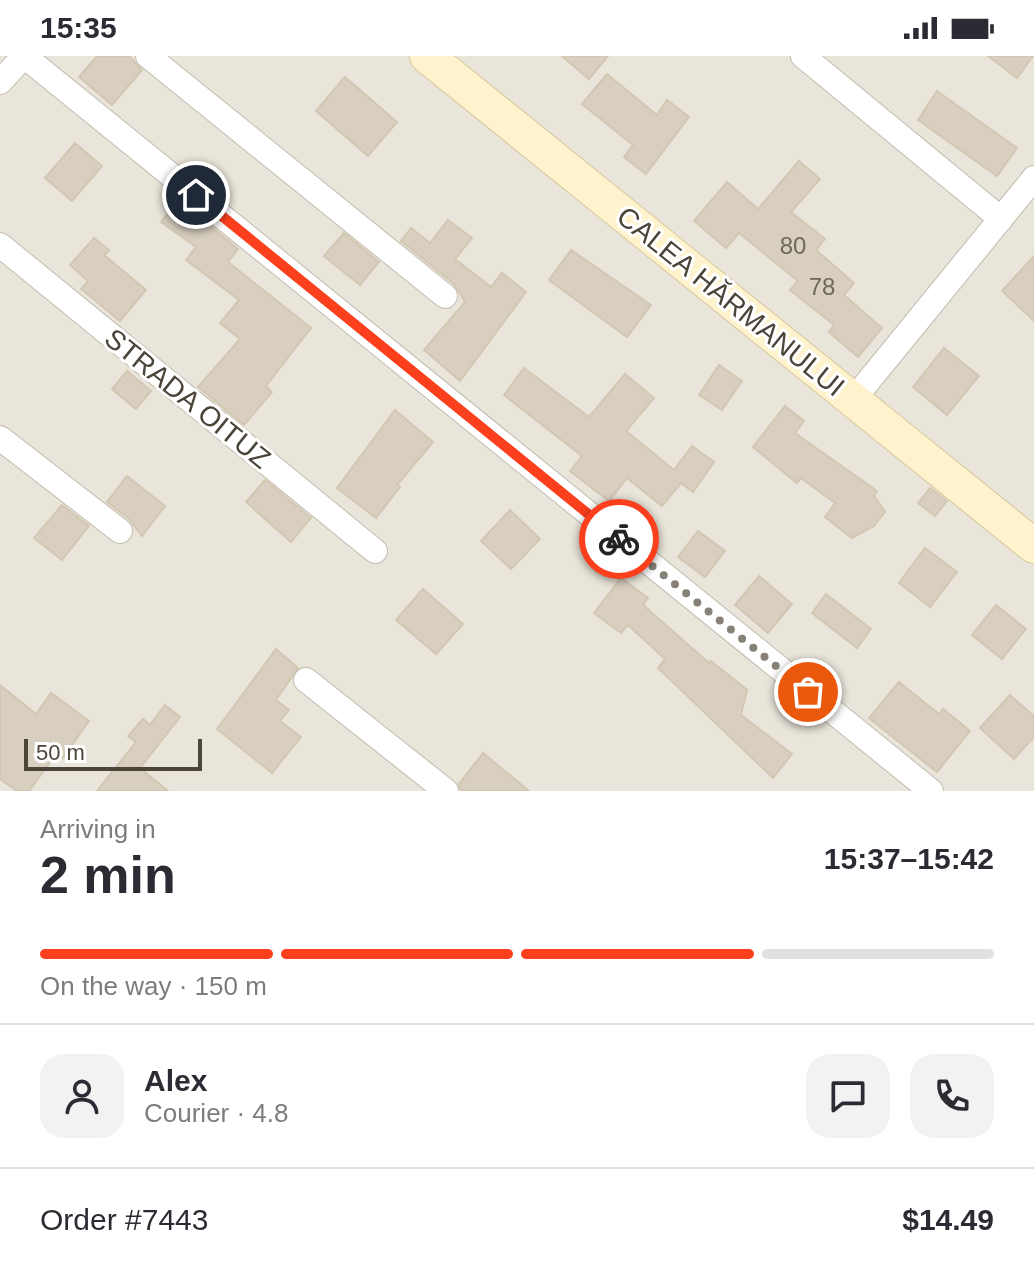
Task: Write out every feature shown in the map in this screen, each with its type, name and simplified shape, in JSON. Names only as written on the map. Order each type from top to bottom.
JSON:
[{"type":"street","points":[[0,82],[24,56],[931,791]]},
{"type":"street","points":[[148,56],[445,296]]},
{"type":"street","name":"CALEA HĂRMANULUI","points":[[427,56],[853,400],[1031,538]]},
{"type":"street","points":[[803,56],[1001,219]]},
{"type":"street","points":[[853,400],[1034,178]]},
{"type":"street","name":"STRADA OITUZ","points":[[0,245],[375,551]]},
{"type":"street","points":[[0,438],[120,531]]},
{"type":"street","points":[[306,680],[446,791]]},
{"type":"shaded area","points":[[0,56],[1034,56],[1034,791],[0,791]]},
{"type":"building","points":[[97,56],[129,56],[142,70],[112,105],[79,77]]},
{"type":"building","points":[[562,56],[608,56],[589,79]]},
{"type":"building","points":[[988,56],[1033,56],[1017,78]]},
{"type":"building","points":[[607,74],[657,115],[667,100],[689,117],[646,174],[624,157],[633,145],[582,104]]},
{"type":"building","points":[[345,77],[397,122],[368,156],[316,111]]},
{"type":"building","points":[[937,91],[1017,148],[997,176],[918,120]]},
{"type":"building","points":[[75,143],[102,166],[72,201],[45,178]]},
{"type":"building","points":[[799,161],[820,179],[791,212],[825,239],[816,250],[854,283],[844,295],[882,328],[858,357],[829,332],[834,325],[790,290],[798,281],[739,233],[726,248],[694,221],[727,182],[758,209]]},
{"type":"building","points":[[178,200],[238,249],[228,262],[311,328],[266,386],[272,392],[244,425],[198,387],[240,339],[220,323],[239,300],[186,260],[196,247],[161,222]]},
{"type":"building","points":[[448,220],[472,238],[455,259],[491,287],[502,273],[526,292],[460,381],[424,350],[465,302],[454,284],[401,241],[411,228],[430,243]]},
{"type":"building","points":[[344,233],[379,262],[360,285],[324,256]]},
{"type":"building","points":[[94,238],[109,250],[104,255],[146,290],[120,321],[81,289],[88,281],[70,265]]},
{"type":"building","points":[[571,250],[651,305],[627,337],[549,280]]},
{"type":"building","points":[[1034,256],[1034,321],[1002,291]]},
{"type":"building","points":[[944,348],[979,376],[947,415],[913,387]]},
{"type":"building","points":[[719,365],[742,381],[722,410],[699,395]]},
{"type":"building","points":[[524,368],[589,417],[625,374],[654,398],[626,431],[674,470],[692,446],[714,462],[693,492],[681,483],[662,506],[627,478],[609,501],[570,471],[582,456],[504,395]]},
{"type":"building","points":[[127,371],[151,391],[136,409],[112,389]]},
{"type":"building","points":[[785,406],[804,421],[795,433],[877,491],[874,496],[885,512],[874,526],[852,538],[825,517],[835,503],[801,478],[797,483],[753,447]]},
{"type":"building","points":[[395,410],[433,442],[397,485],[400,487],[376,518],[337,488]]},
{"type":"building","points":[[127,476],[165,506],[142,536],[129,519],[107,502]]},
{"type":"building","points":[[265,480],[311,518],[291,542],[246,502]]},
{"type":"building","points":[[930,488],[947,501],[935,516],[918,503]]},
{"type":"building","points":[[62,505],[89,526],[62,560],[34,538]]},
{"type":"building","points":[[510,510],[540,539],[511,569],[481,541]]},
{"type":"building","points":[[698,531],[725,551],[705,577],[678,557]]},
{"type":"building","points":[[925,548],[957,572],[930,607],[899,583]]},
{"type":"building","points":[[759,576],[792,604],[768,633],[735,605]]},
{"type":"building","points":[[621,578],[648,598],[643,605],[709,663],[711,661],[747,690],[741,715],[792,754],[773,778],[658,668],[665,659],[628,625],[621,633],[594,613]]},
{"type":"building","points":[[423,589],[463,624],[436,654],[396,620]]},
{"type":"building","points":[[826,594],[871,629],[857,648],[812,613]]},
{"type":"building","points":[[996,605],[1026,629],[1002,659],[972,635]]},
{"type":"building","points":[[276,649],[298,668],[276,700],[289,710],[280,721],[301,737],[272,773],[217,729]]},
{"type":"building","points":[[899,682],[939,714],[943,709],[970,731],[937,772],[869,718]]},
{"type":"building","points":[[0,685],[36,714],[51,693],[89,721],[63,758],[57,753],[29,791],[17,791],[0,779]]},
{"type":"building","points":[[1010,695],[1034,716],[1034,737],[1014,759],[980,728]]},
{"type":"building","points":[[165,705],[180,717],[140,768],[168,791],[97,791],[136,742],[128,736],[143,719],[150,725]]},
{"type":"building","points":[[483,753],[529,791],[461,791],[459,784]]},
{"type":"way so far","points":[[619,539],[808,692]]},
{"type":"route","points":[[196,195],[619,539]]}]
